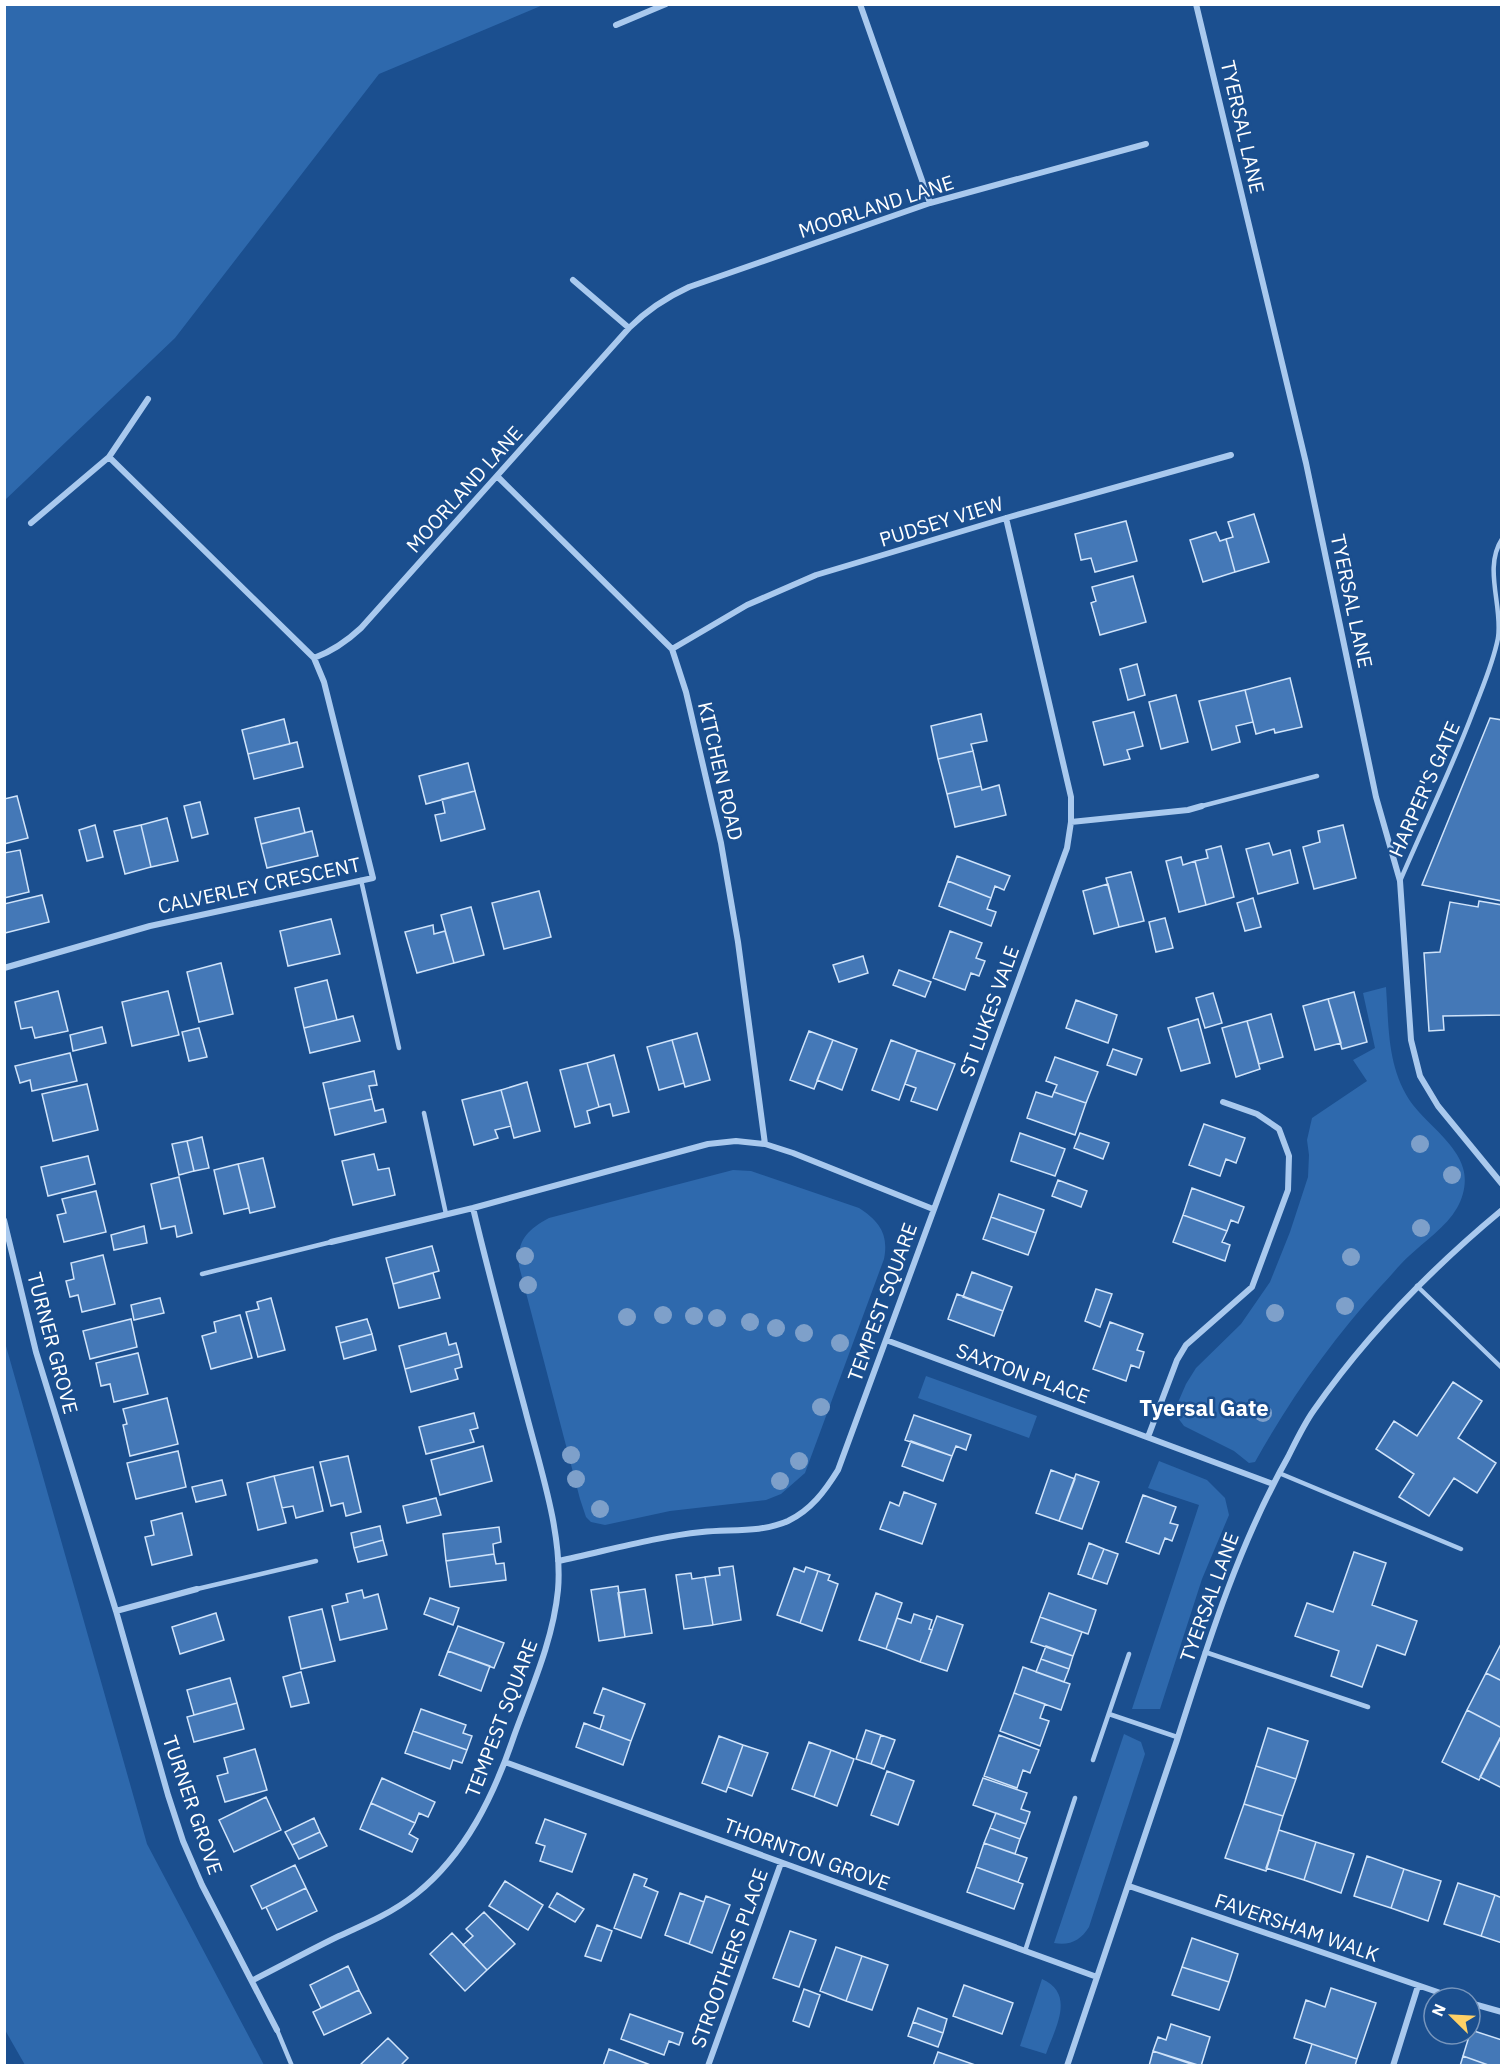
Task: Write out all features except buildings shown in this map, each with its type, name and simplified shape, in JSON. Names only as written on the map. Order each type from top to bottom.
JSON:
[{"type":"street","points":[[616,25],[666,4]]},
{"type":"street","points":[[860,4],[930,202]]},
{"type":"street","name":"TYERSAL LANE","points":[[1196,4],[1306,463],[1376,797],[1400,881],[1411,1040],[1420,1076],[1438,1106],[1502,1184]]},
{"type":"street","name":"MOORLAND LANE","points":[[314,658],[332,651],[361,628],[629,328],[646,311],[660,302],[689,287],[930,202],[1146,144]]},
{"type":"street","points":[[573,279],[629,328]]},
{"type":"street","points":[[31,523],[109,457],[148,399]]},
{"type":"street","name":"PUDSEY VIEW","points":[[672,649],[747,605],[816,575],[1006,518],[1231,455]]},
{"type":"street","name":"CALVERLEY CRESCENT","points":[[4,968],[150,926],[373,878],[324,682],[314,658],[109,457]]},
{"type":"street","name":"KITCHEN ROAD","points":[[498,477],[672,649],[687,692],[721,843],[738,942],[765,1144]]},
{"type":"street","name":"ST LUKES VALE","points":[[933,1209],[1067,848],[1071,822],[1071,797],[1066,772],[1006,518]]},
{"type":"street","points":[[1071,822],[1188,810],[1202,806]]},
{"type":"street","points":[[1148,1437],[1177,1360],[1186,1344],[1252,1287],[1288,1190],[1289,1156],[1279,1129],[1257,1114],[1223,1102]]},
{"type":"street","name":"TEMPEST SQUARE","points":[[331,1242],[473,1208],[708,1144],[736,1141],[765,1144],[793,1153],[933,1209],[838,1470],[826,1491],[808,1508],[787,1521],[764,1528],[701,1533],[558,1561]]},
{"type":"street","name":"TEMPEST SQUARE","points":[[253,1980],[393,1911],[438,1875],[462,1845],[486,1805],[505,1762],[553,1622],[558,1587],[555,1533],[543,1476],[473,1208]]},
{"type":"street","name":"TYERSAL LANE","points":[[1067,2066],[1129,1886],[1205,1652],[1243,1548],[1273,1484],[1313,1412],[1362,1345],[1458,1246],[1502,1210]]},
{"type":"street","name":"TURNER GROVE","points":[[4,1220],[36,1352],[116,1611],[183,1841],[202,1885],[278,2030]]},
{"type":"street","name":"SAXTON PLACE","points":[[886,1340],[1273,1484]]},
{"type":"street","points":[[116,1611],[196,1589]]},
{"type":"street","name":"THORNTON GROVE","points":[[505,1762],[1097,1977]]},
{"type":"street","name":"STROOTHERS PLACE","points":[[708,2066],[781,1863]]},
{"type":"street","name":"FAVERSHAM WALK","points":[[1129,1886],[1422,1987]]},
{"type":"street","points":[[1393,2066],[1418,1986]]},
{"type":"street","points":[[1482,2006],[1502,2012]]},
{"type":"lane","name":"HARPER'S GATE","points":[[1400,881],[1487,676],[1498,636],[1494,578],[1497,548],[1502,539]]},
{"type":"lane","points":[[1202,806],[1317,776]]},
{"type":"lane","points":[[361,880],[399,1048]]},
{"type":"lane","points":[[424,1113],[447,1214]]},
{"type":"lane","points":[[202,1274],[331,1242]]},
{"type":"lane","points":[[1417,1286],[1502,1368]]},
{"type":"lane","points":[[1279,1473],[1461,1549]]},
{"type":"lane","points":[[196,1589],[316,1561]]},
{"type":"lane","points":[[1205,1652],[1368,1707]]},
{"type":"lane","points":[[1093,1760],[1129,1654]]},
{"type":"lane","points":[[1109,1714],[1178,1737]]},
{"type":"lane","points":[[1025,1951],[1075,1798]]},
{"type":"lane","name":"TURNER GROVE","points":[[278,2030],[292,2066]]},
{"type":"shaded area","points":[[5,4],[543,5],[379,74],[175,338],[5,500]]},
{"type":"shaded area","points":[[1386,987],[1389,1033],[1398,1078],[1413,1105],[1460,1159],[1465,1178],[1463,1193],[1457,1208],[1447,1221],[1402,1263],[1346,1327],[1297,1393],[1255,1462],[1249,1463],[1234,1451],[1184,1426],[1178,1418],[1176,1407],[1196,1368],[1241,1324],[1270,1282],[1308,1177],[1307,1140],[1312,1118],[1367,1081],[1353,1060],[1375,1048],[1363,993]]},
{"type":"shaded area","points":[[733,1170],[751,1171],[859,1208],[877,1223],[884,1235],[884,1259],[805,1473],[781,1494],[766,1500],[670,1511],[605,1525],[591,1522],[586,1517],[580,1499],[519,1266],[522,1243],[529,1232],[549,1218]]},
{"type":"shaded area","points":[[4,1339],[147,1844],[264,2065],[25,2065],[5,2030]]},
{"type":"shaded area","points":[[926,1376],[1037,1416],[1029,1438],[918,1398]]},
{"type":"shaded area","points":[[1159,1461],[1207,1480],[1225,1498],[1229,1515],[1202,1579],[1160,1709],[1132,1709],[1199,1505],[1148,1488]]},
{"type":"shaded area","points":[[1124,1734],[1141,1742],[1145,1754],[1089,1927],[1074,1941],[1065,1944],[1054,1943]]},
{"type":"shaded area","points":[[1042,1979],[1052,1985],[1061,2002],[1058,2023],[1046,2054],[1020,2046]]},
{"type":"district","name":"Tyersal Gate","points":[[1204,1407]]}]
